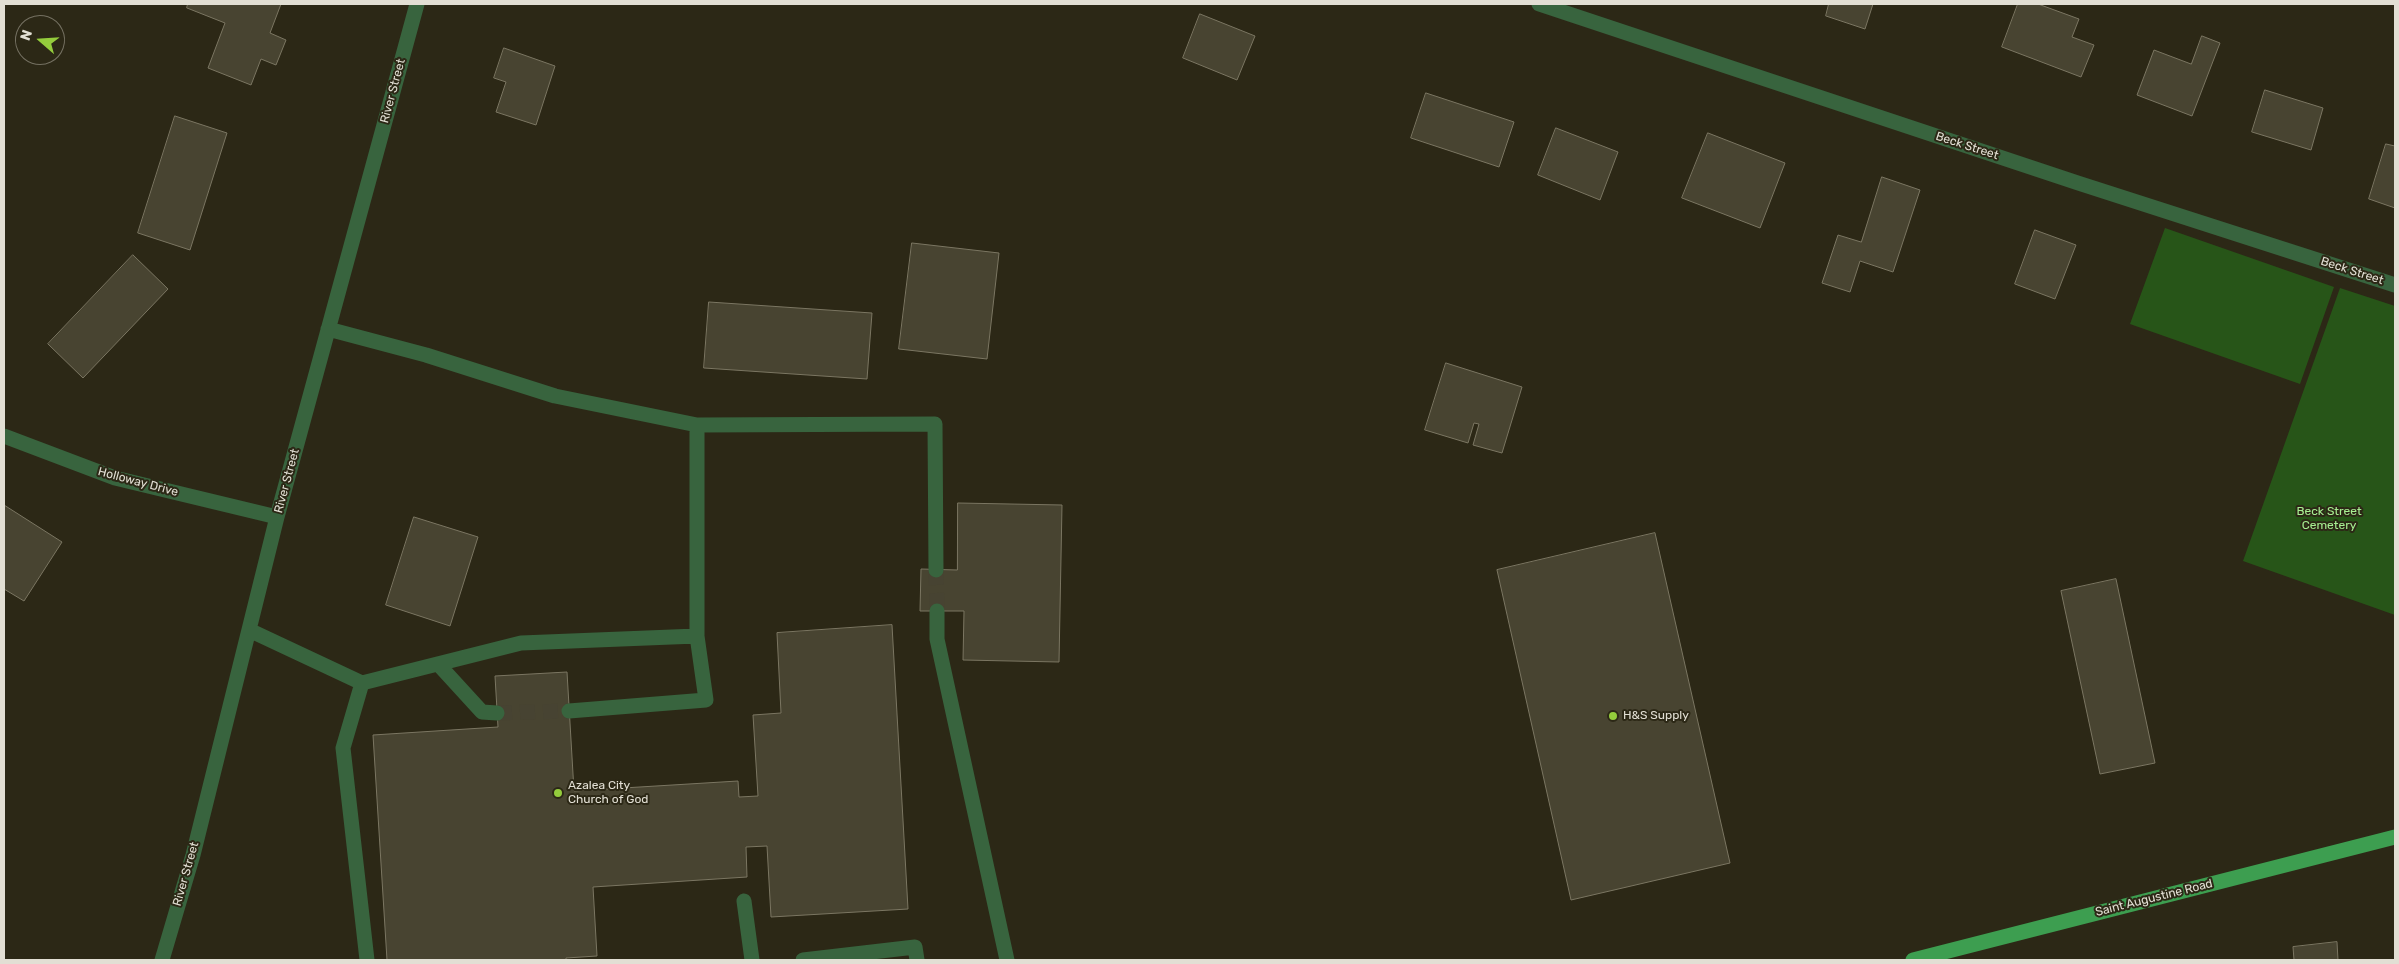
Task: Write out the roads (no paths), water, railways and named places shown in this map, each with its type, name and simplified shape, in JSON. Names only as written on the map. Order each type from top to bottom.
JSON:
[{"type":"main road","name":"Saint Augustine Road","points":[[1913,960],[2395,837]]},
{"type":"street","name":"River Street","points":[[162,960],[193,855],[277,517],[417,4]]},
{"type":"street","name":"Beck Street","points":[[1539,4],[2078,183],[2395,285]]},
{"type":"street","points":[[328,328],[426,355],[555,396],[697,425],[935,424],[936,570]]},
{"type":"street","points":[[569,711],[706,700],[697,636],[697,425]]},
{"type":"street","name":"Holloway Drive","points":[[4,436],[115,478],[277,517]]},
{"type":"street","points":[[937,611],[937,639],[1007,960]]},
{"type":"street","points":[[249,630],[362,683],[439,665],[521,642],[697,636]]},
{"type":"street","points":[[439,665],[482,712],[497,713]]},
{"type":"street","points":[[362,683],[343,748],[367,960]]},
{"type":"street","points":[[744,901],[752,960]]},
{"type":"street","points":[[804,960],[915,947],[917,960]]},
{"type":"tunnel","points":[[936,570],[937,611]]},
{"type":"tunnel","points":[[497,713],[569,711]]},
{"type":"place","name":"H&S Supply","points":[[1613,716]]},
{"type":"place","name":"Azalea City Church of God","points":[[558,793]]},
{"type":"park label","name":"Beck Street Cemetery","points":[[2329,519]]}]
